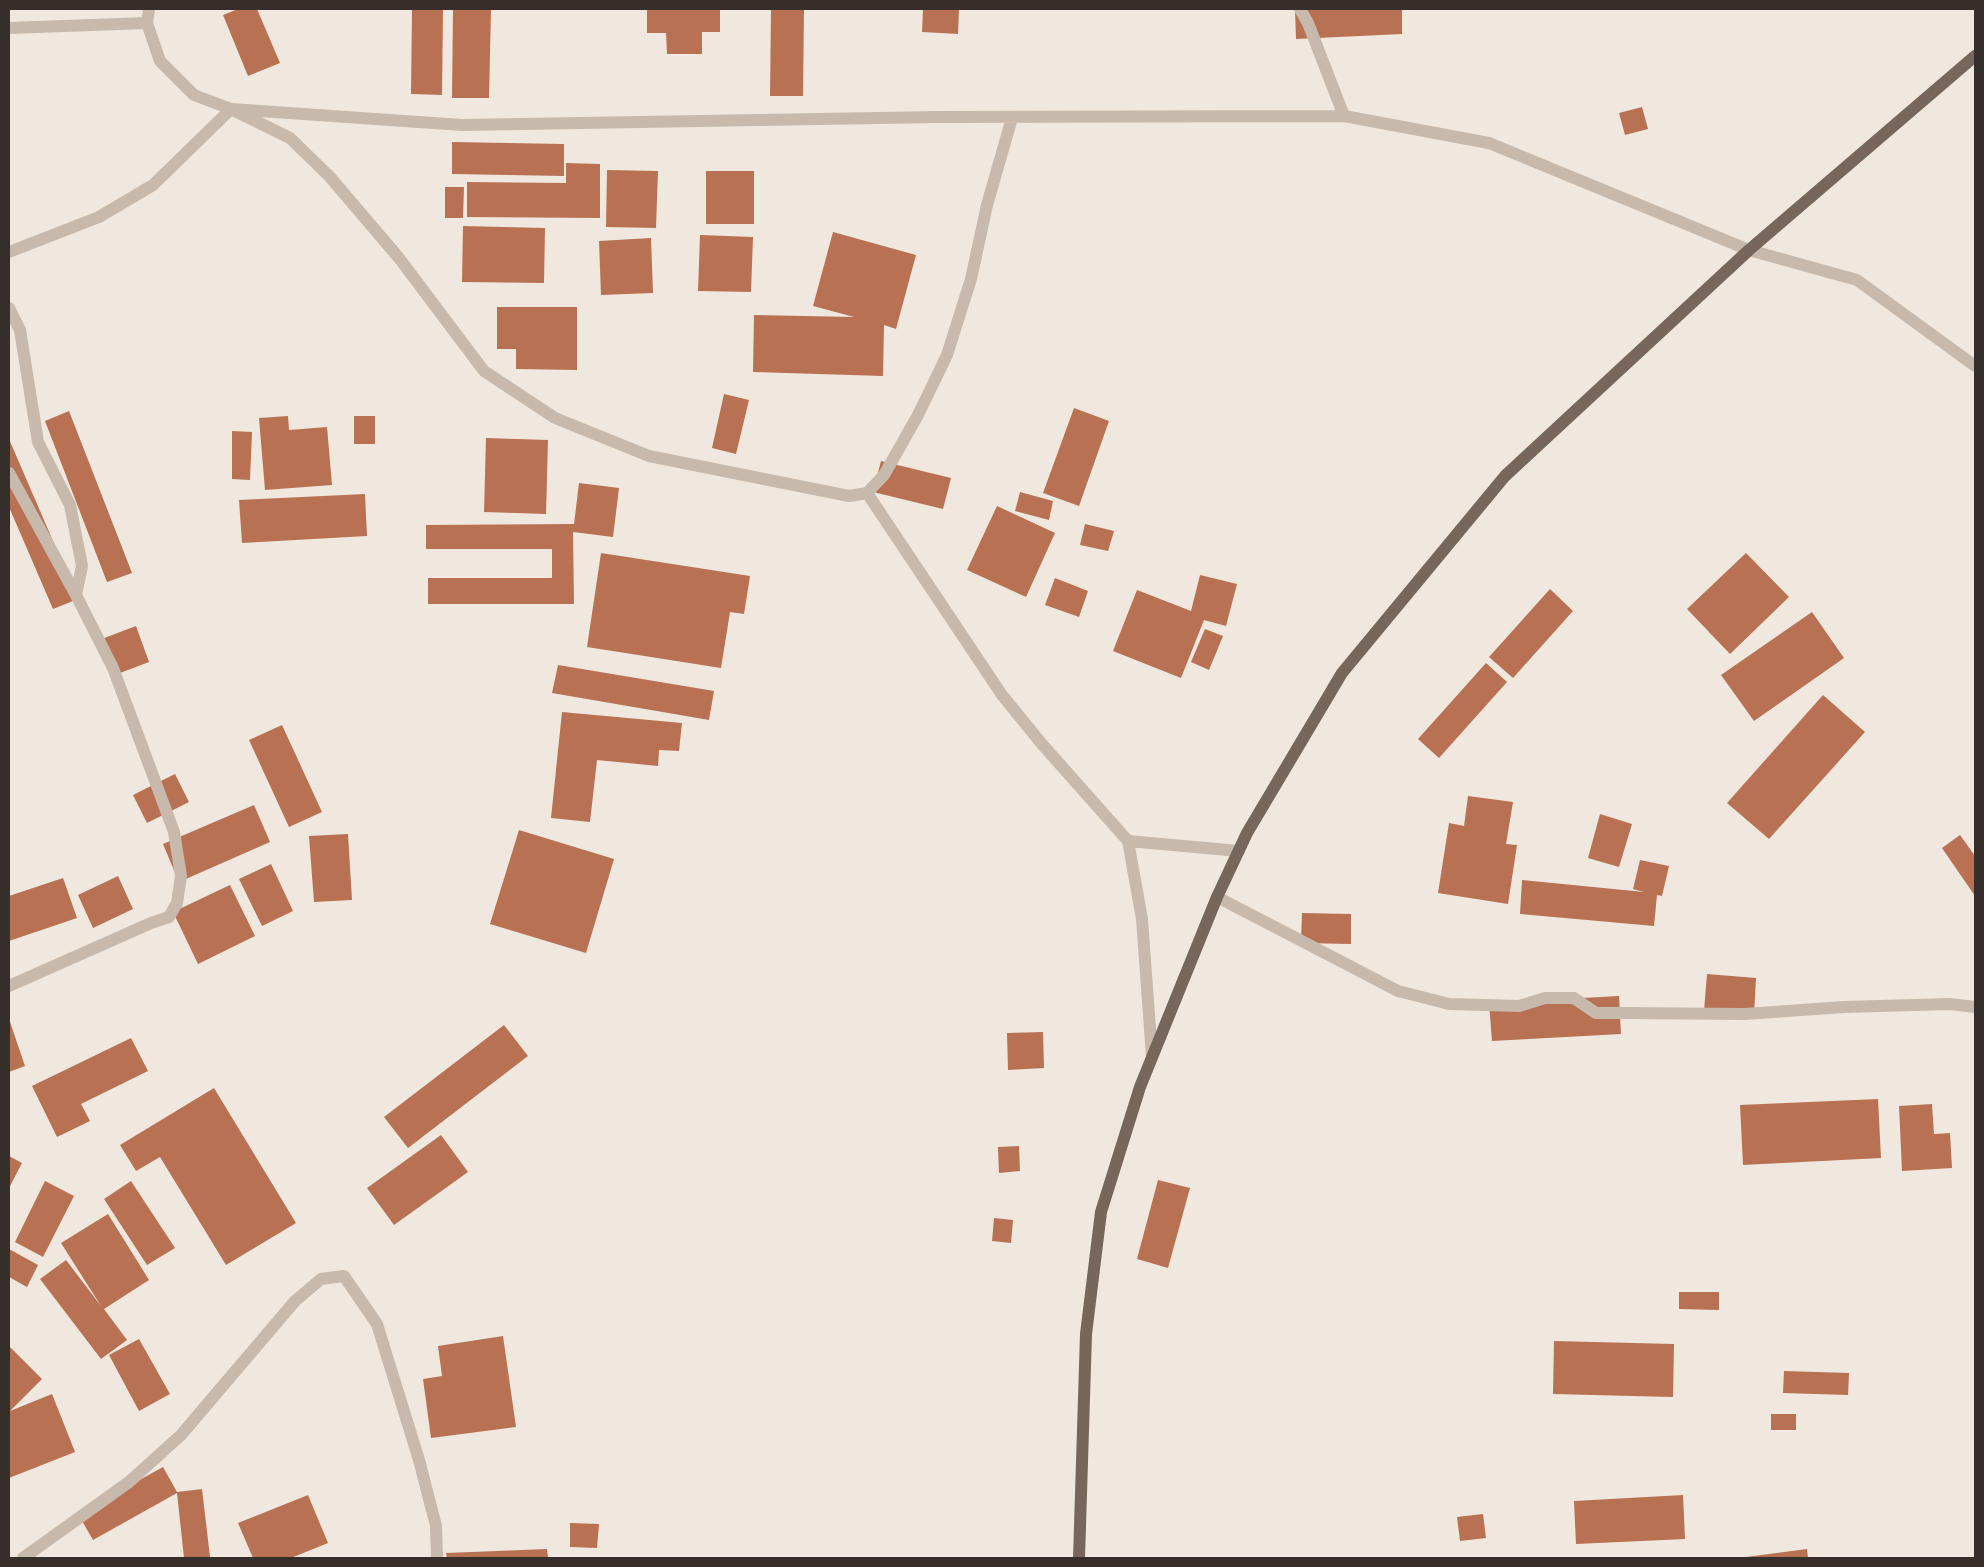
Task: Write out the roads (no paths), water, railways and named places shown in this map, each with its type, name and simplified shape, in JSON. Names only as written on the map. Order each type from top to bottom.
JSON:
[{"type":"main road","points":[[1079,1558],[1086,1334],[1101,1212],[1140,1087],[1217,897],[1239,851],[1342,673],[1505,476],[1749,250],[1975,56]]},
{"type":"street","points":[[149,9],[147,23],[160,61],[194,95],[231,109],[290,138],[330,177],[399,258],[484,371],[555,418],[649,456],[849,496],[867,493],[884,475],[918,415],[947,354],[972,279],[987,205],[1012,118]]},
{"type":"street","points":[[1300,9],[1308,23],[1344,116]]},
{"type":"street","points":[[9,28],[147,23]]},
{"type":"street","points":[[9,252],[99,218],[153,185],[231,109],[462,125],[1344,116],[1489,143],[1749,250],[1857,280],[1975,366]]},
{"type":"street","points":[[9,308],[20,330],[38,442],[70,505],[82,566],[76,595]]},
{"type":"street","points":[[9,473],[76,595],[113,668],[174,832],[181,876],[177,903],[169,917],[151,923],[9,986]]},
{"type":"street","points":[[867,493],[1002,696],[1041,743],[1128,840],[1142,919],[1152,1056]]},
{"type":"street","points":[[1128,840],[1239,851]]},
{"type":"street","points":[[1217,897],[1398,991],[1449,1004],[1519,1006],[1545,998],[1574,998],[1596,1013],[1745,1014],[1844,1007],[1950,1004],[1975,1007]]},
{"type":"street","points":[[23,1558],[129,1482],[181,1435],[294,1301],[321,1279],[344,1276],[378,1324],[419,1460],[436,1526],[437,1558]]}]
